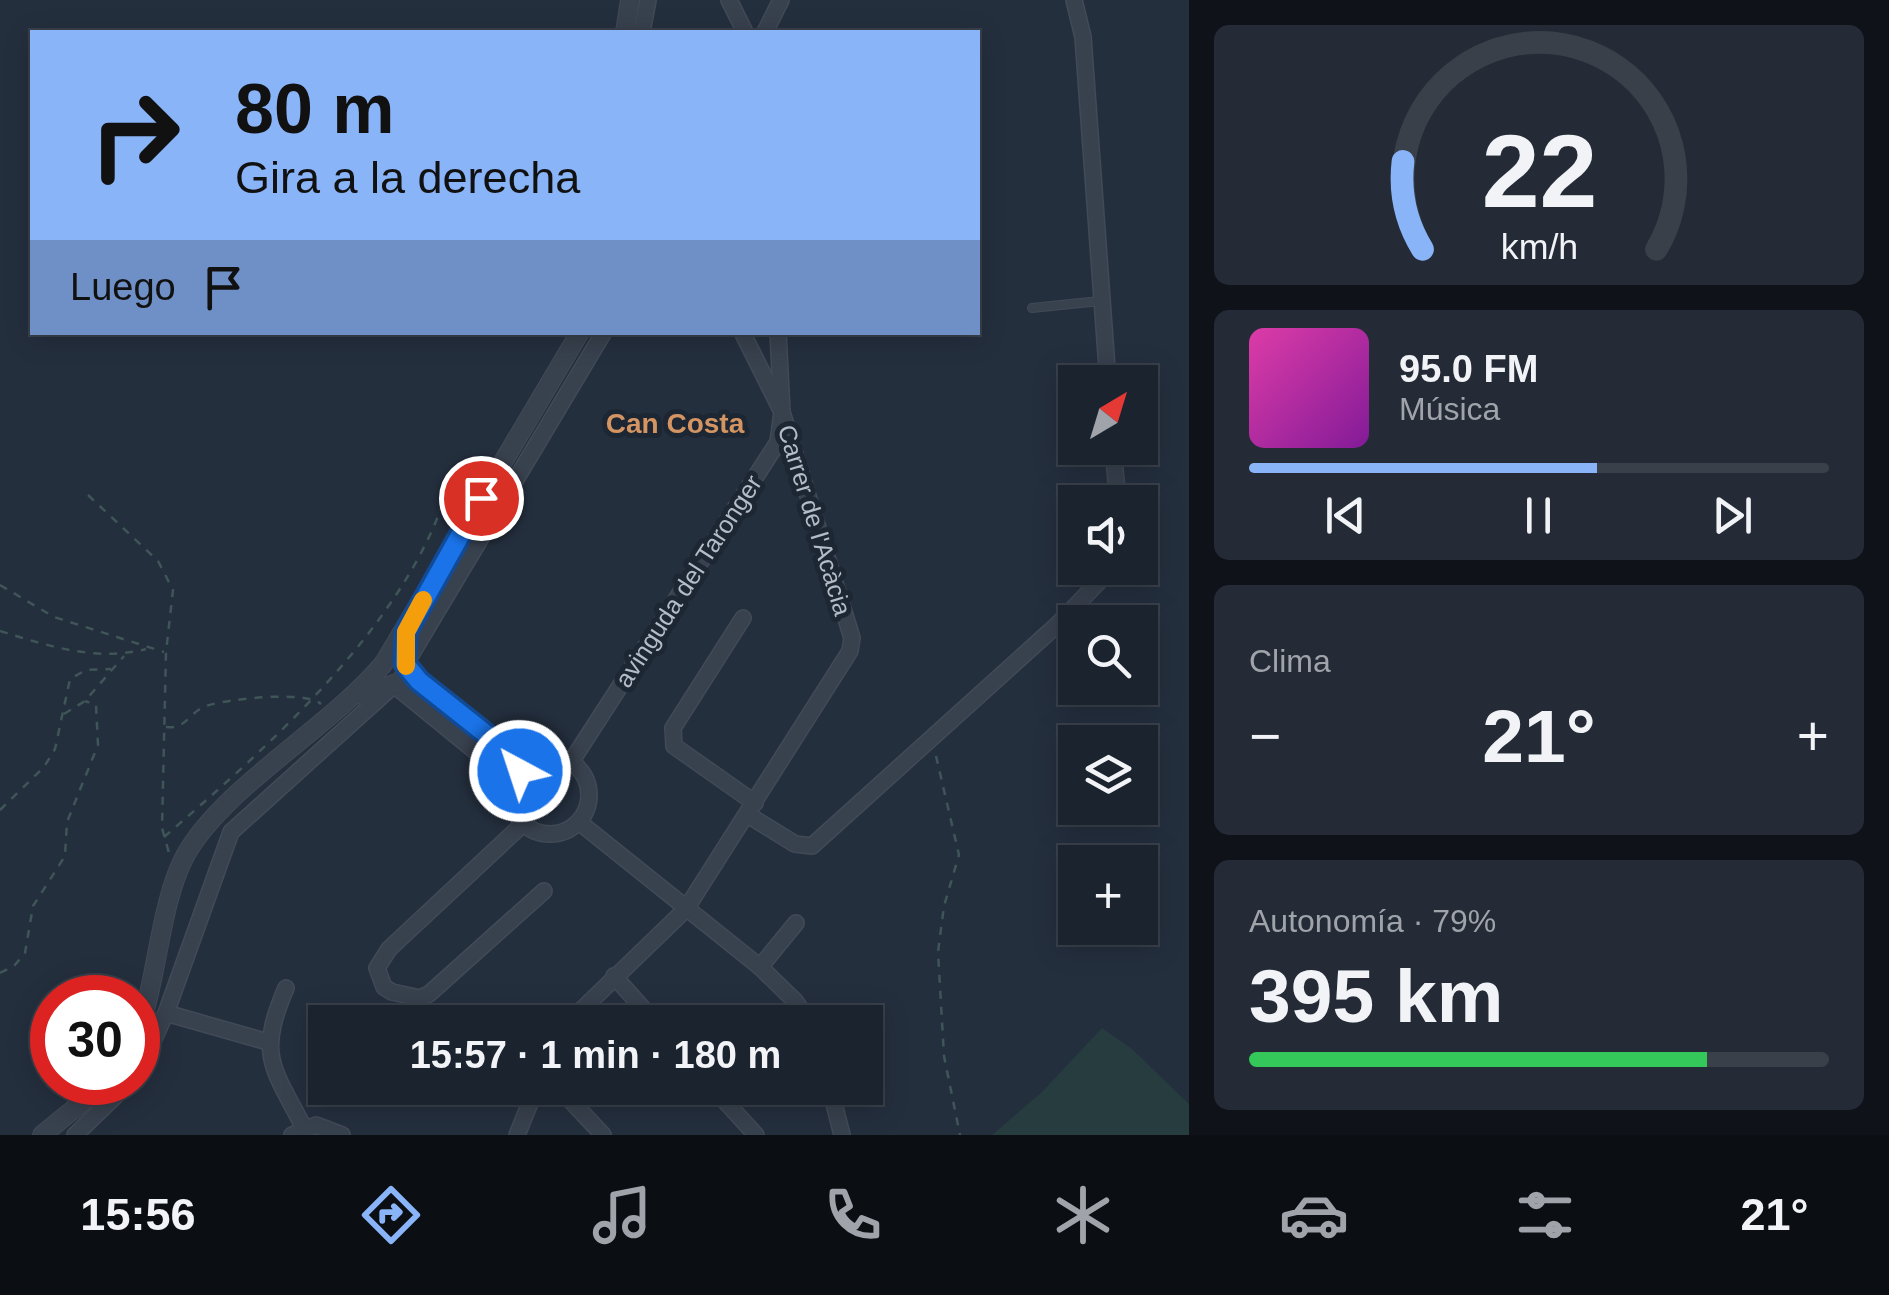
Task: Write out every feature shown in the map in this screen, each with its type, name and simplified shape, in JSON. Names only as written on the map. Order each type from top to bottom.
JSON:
[{"type":"street","points":[[625,30],[630,0]]},
{"type":"street","points":[[642,30],[648,0]]},
{"type":"street","points":[[729,0],[744,30]]},
{"type":"street","points":[[1074,0],[1083,37],[1106,365]]},
{"type":"street","points":[[765,30],[779,1]]},
{"type":"street","points":[[154,975],[177,875],[196,838],[353,699],[384,664],[578,335]]},
{"type":"street","points":[[160,1026],[230,832],[394,685],[602,335]]},
{"type":"street","name":"Carrer de l'Acàcia","points":[[586,1005],[686,908],[843,664],[852,638],[782,412],[744,335]]},
{"type":"street","name":"avinguda del Taronger","points":[[571,762],[778,442],[782,412],[778,335]]},
{"type":"street","points":[[743,618],[673,728],[674,746],[794,844],[812,846],[1094,585]]},
{"type":"street","points":[[406,632],[406,668]]},
{"type":"street","points":[[384,664],[406,668],[525,765]]},
{"type":"street","points":[[384,664],[394,685],[514,782]]},
{"type":"street","points":[[353,699],[394,685]]},
{"type":"street","points":[[548,756],[571,762],[588,789],[589,801],[578,822],[556,834],[533,831],[523,824],[512,802],[514,782],[525,765],[548,756]]},
{"type":"street","points":[[578,822],[760,967],[798,1005]]},
{"type":"street","points":[[523,824],[389,948],[376,968],[378,978],[384,987],[400,995],[420,998],[429,994],[544,891]]},
{"type":"street","points":[[760,967],[796,923]]},
{"type":"street","points":[[614,976],[640,1005]]},
{"type":"street","points":[[286,988],[270,1026],[268,1058],[298,1131],[316,1125],[342,1135]]},
{"type":"street","points":[[166,1014],[268,1042]]},
{"type":"street","points":[[42,1135],[79,1105]]},
{"type":"street","points":[[80,1131],[107,1105]]},
{"type":"street","points":[[517,1135],[529,1105]]},
{"type":"street","points":[[575,1105],[603,1135]]},
{"type":"street","points":[[729,1105],[756,1135]]},
{"type":"street","points":[[834,1105],[842,1135]]},
{"type":"lane","points":[[1032,308],[1100,300]]},
{"type":"path","points":[[164,836],[313,698],[361,642],[412,570],[445,498],[466,493],[481,498]]},
{"type":"path","points":[[88,495],[158,561],[173,590],[166,652],[164,836],[177,875]]},
{"type":"path","points":[[0,585],[54,617],[166,652]]},
{"type":"path","points":[[0,631],[67,651],[125,655],[148,649]]},
{"type":"path","points":[[64,714],[85,700],[125,655]]},
{"type":"path","points":[[0,810],[44,766],[61,736],[64,692],[70,679],[86,670],[111,668]]},
{"type":"path","points":[[165,726],[179,727],[210,705],[290,695],[313,698],[330,718]]},
{"type":"path","points":[[0,973],[26,953],[33,906],[66,856],[67,822],[100,730],[96,705],[85,700]]},
{"type":"path","points":[[929,741],[941,766],[959,855],[944,906],[938,952],[944,1056],[960,1135]]},
{"type":"green space","points":[[1102,1028],[1132,1049],[1189,1104],[1189,1135],[992,1135],[1042,1092]]},
{"type":"slow traffic","points":[[406,666],[406,632],[423,600]]},
{"type":"district","name":"Can Costa","points":[[675,423]]},
{"type":"route","points":[[481,498],[406,632],[405,664],[419,681],[525,765],[520,771]]}]
